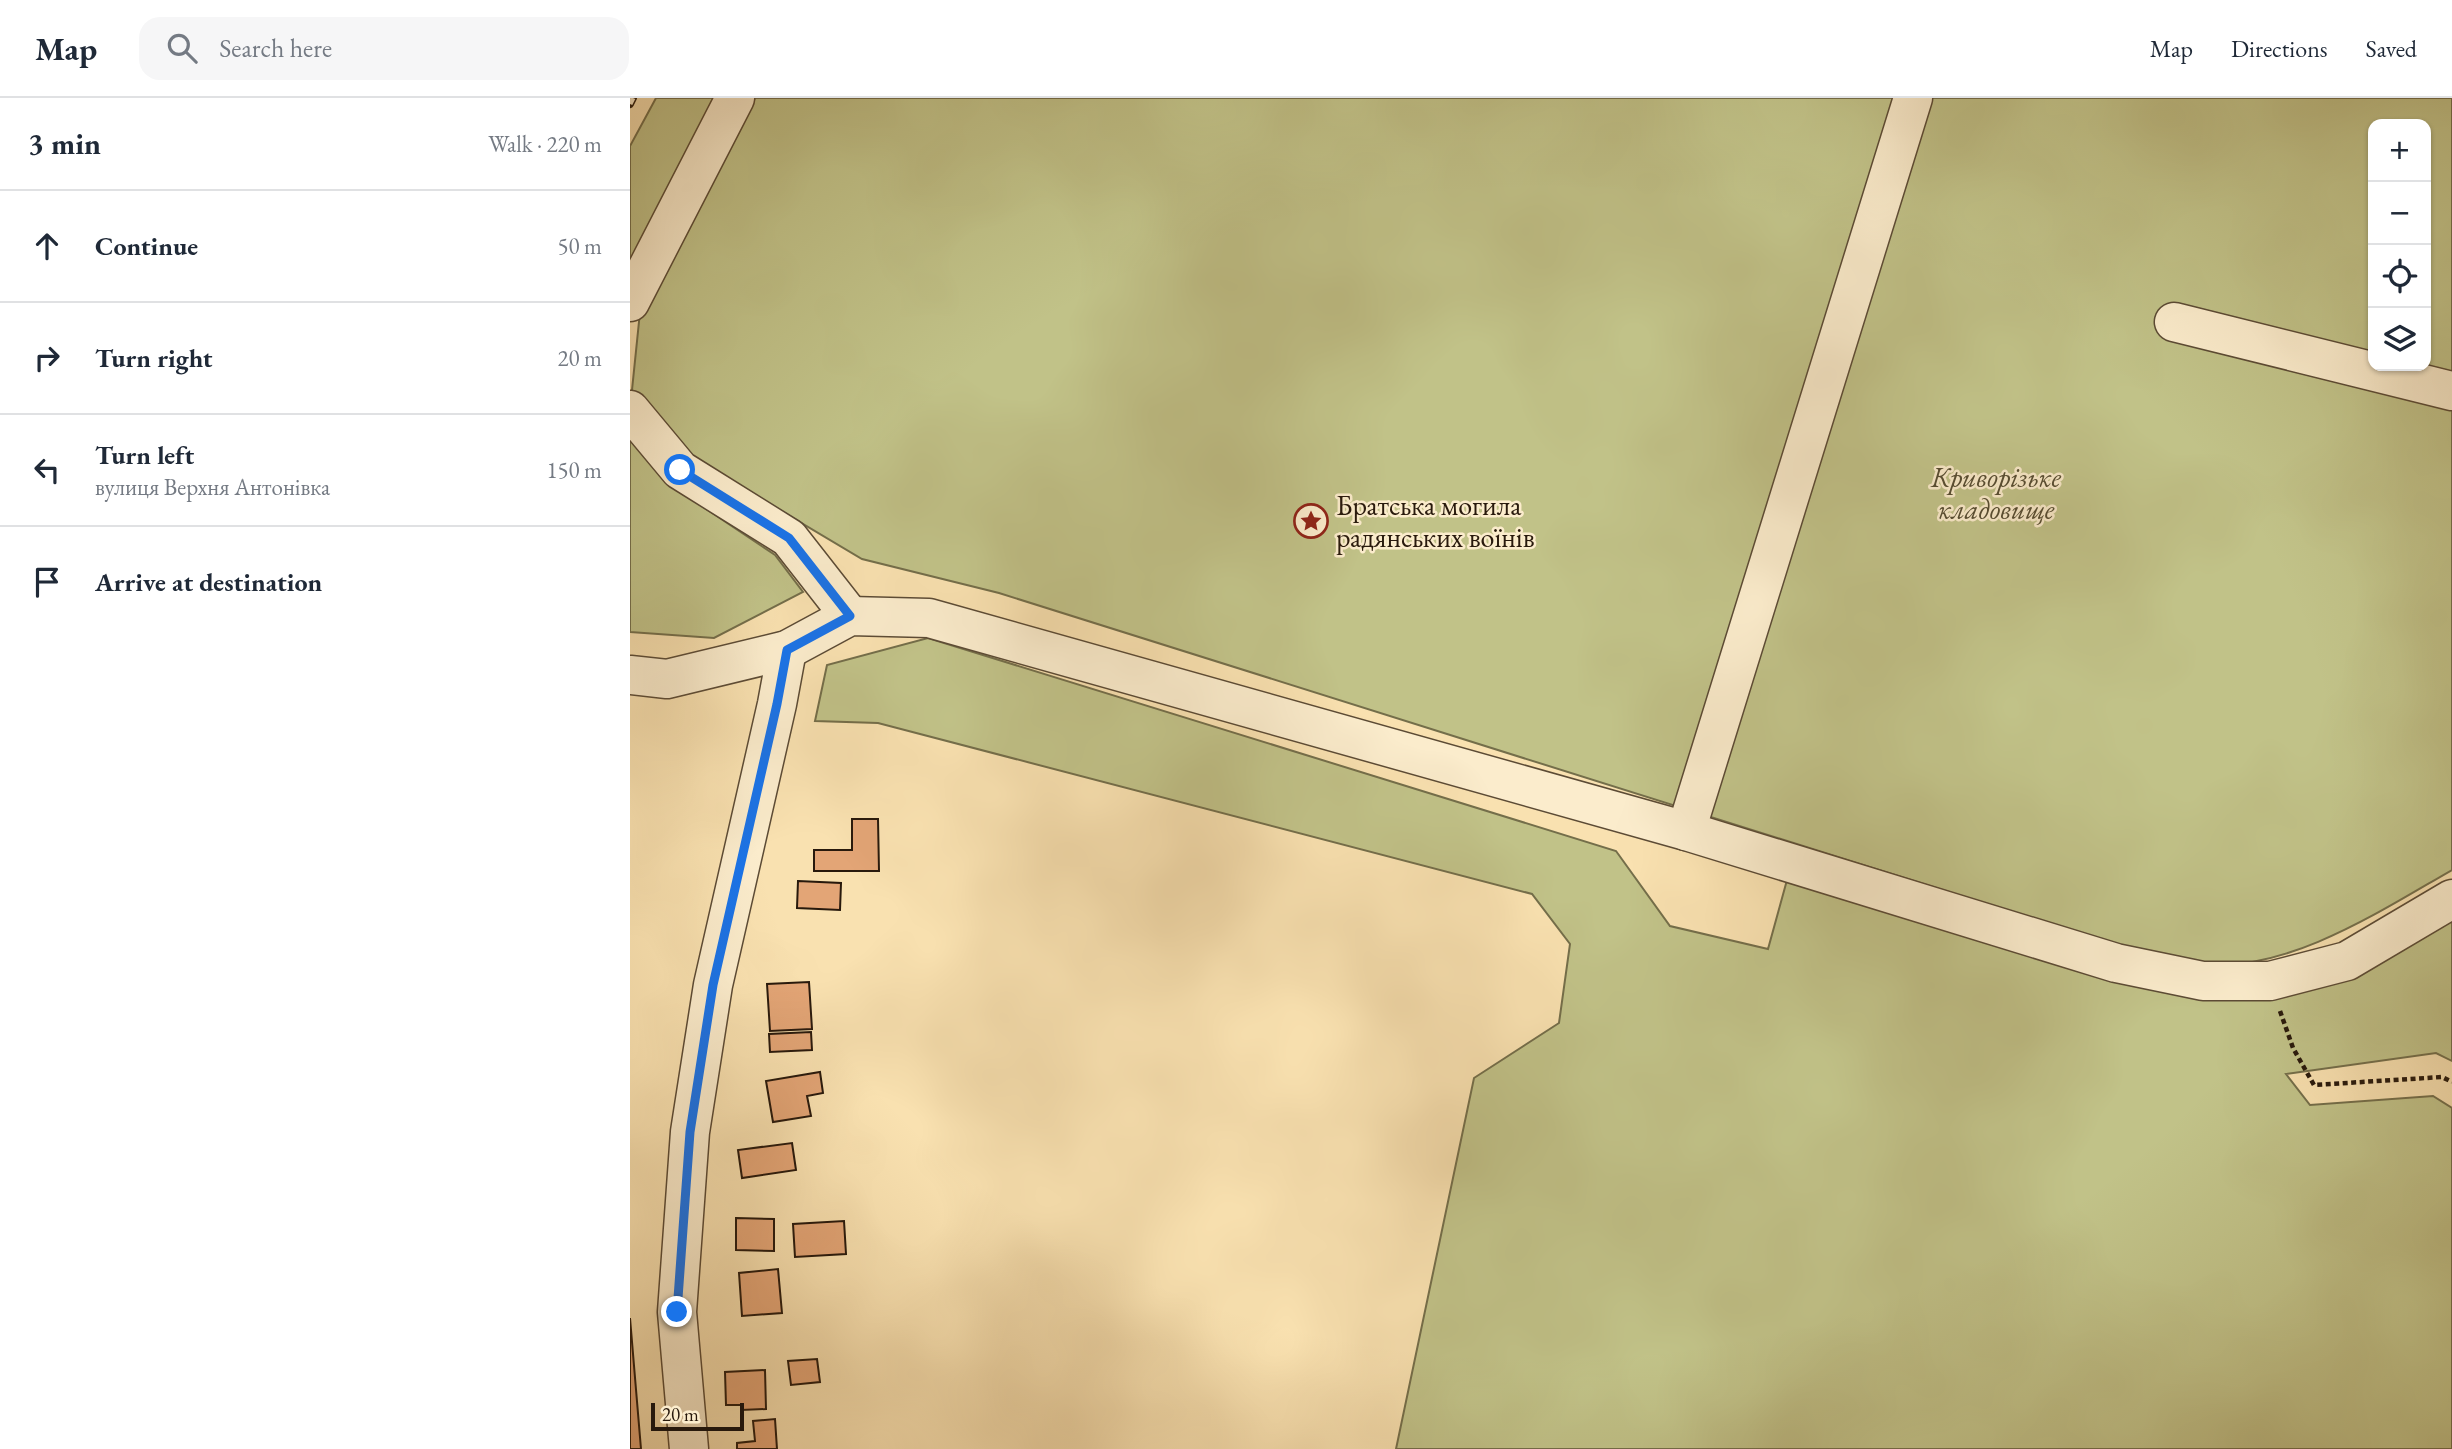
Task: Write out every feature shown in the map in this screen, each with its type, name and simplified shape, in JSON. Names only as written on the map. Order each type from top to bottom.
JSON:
[{"type":"street","points":[[630,302],[735,98]]},
{"type":"street","points":[[1686,831],[1913,98]]},
{"type":"street","points":[[2174,322],[2452,391]]},
{"type":"street","points":[[630,410],[680,470],[789,538],[850,616]]},
{"type":"street","points":[[630,675],[667,679],[787,650],[850,616],[929,618],[1686,831],[2116,963],[2203,981],[2270,981],[2347,961],[2452,899]]},
{"type":"street","points":[[689,1449],[677,1312],[690,1132],[713,985],[787,650]]},
{"type":"path","points":[[2270,981],[2293,1048],[2314,1085],[2442,1077],[2452,1082]]},
{"type":"green space","points":[[656,98],[716,98],[630,268],[630,146]]},
{"type":"green space","name":"Криворізьке кладовище","points":[[755,98],[2452,98],[2452,870],[2365,920],[2300,949],[2268,959],[2236,964],[2204,964],[2124,947],[999,593],[862,559],[687,458],[632,390],[640,312]]},
{"type":"green space","points":[[630,439],[672,486],[775,555],[803,592],[714,638],[630,632]]},
{"type":"green space","points":[[928,638],[1616,851],[1670,926],[1768,949],[1787,880],[2197,998],[2452,917],[2452,1061],[2436,1053],[2286,1074],[2310,1105],[2433,1096],[2452,1108],[2452,1449],[1396,1449],[1474,1078],[1559,1023],[1570,944],[1532,894],[878,723],[815,721],[827,665]]},
{"type":"building","points":[[852,819],[878,819],[879,871],[814,871],[814,850],[852,850]]},
{"type":"building","points":[[798,881],[841,883],[840,910],[797,908]]},
{"type":"building","points":[[809,982],[812,1029],[770,1031],[767,984]]},
{"type":"building","points":[[811,1032],[812,1050],[770,1052],[769,1034]]},
{"type":"building","points":[[820,1072],[823,1093],[807,1096],[811,1116],[773,1122],[766,1081]]},
{"type":"building","points":[[792,1143],[796,1170],[742,1178],[738,1150]]},
{"type":"building","points":[[736,1218],[774,1219],[774,1251],[736,1250]]},
{"type":"building","points":[[844,1221],[846,1254],[795,1257],[793,1224]]},
{"type":"building","points":[[778,1269],[782,1313],[742,1316],[739,1273]]},
{"type":"building","points":[[630,1318],[641,1449],[630,1449]]},
{"type":"building","points":[[817,1359],[820,1382],[791,1385],[788,1361]]},
{"type":"building","points":[[765,1370],[766,1409],[741,1410],[741,1405],[726,1405],[725,1372]]},
{"type":"building","points":[[775,1419],[777,1449],[737,1449],[737,1443],[755,1441],[753,1421]]},
{"type":"railway","points":[[630,104],[633,98]]},
{"type":"place","name":"Братська могила радянських воїнів","points":[[1311,521]]},
{"type":"route","points":[[677,1312],[690,1132],[713,985],[787,650],[850,616],[789,538],[680,470]]}]
